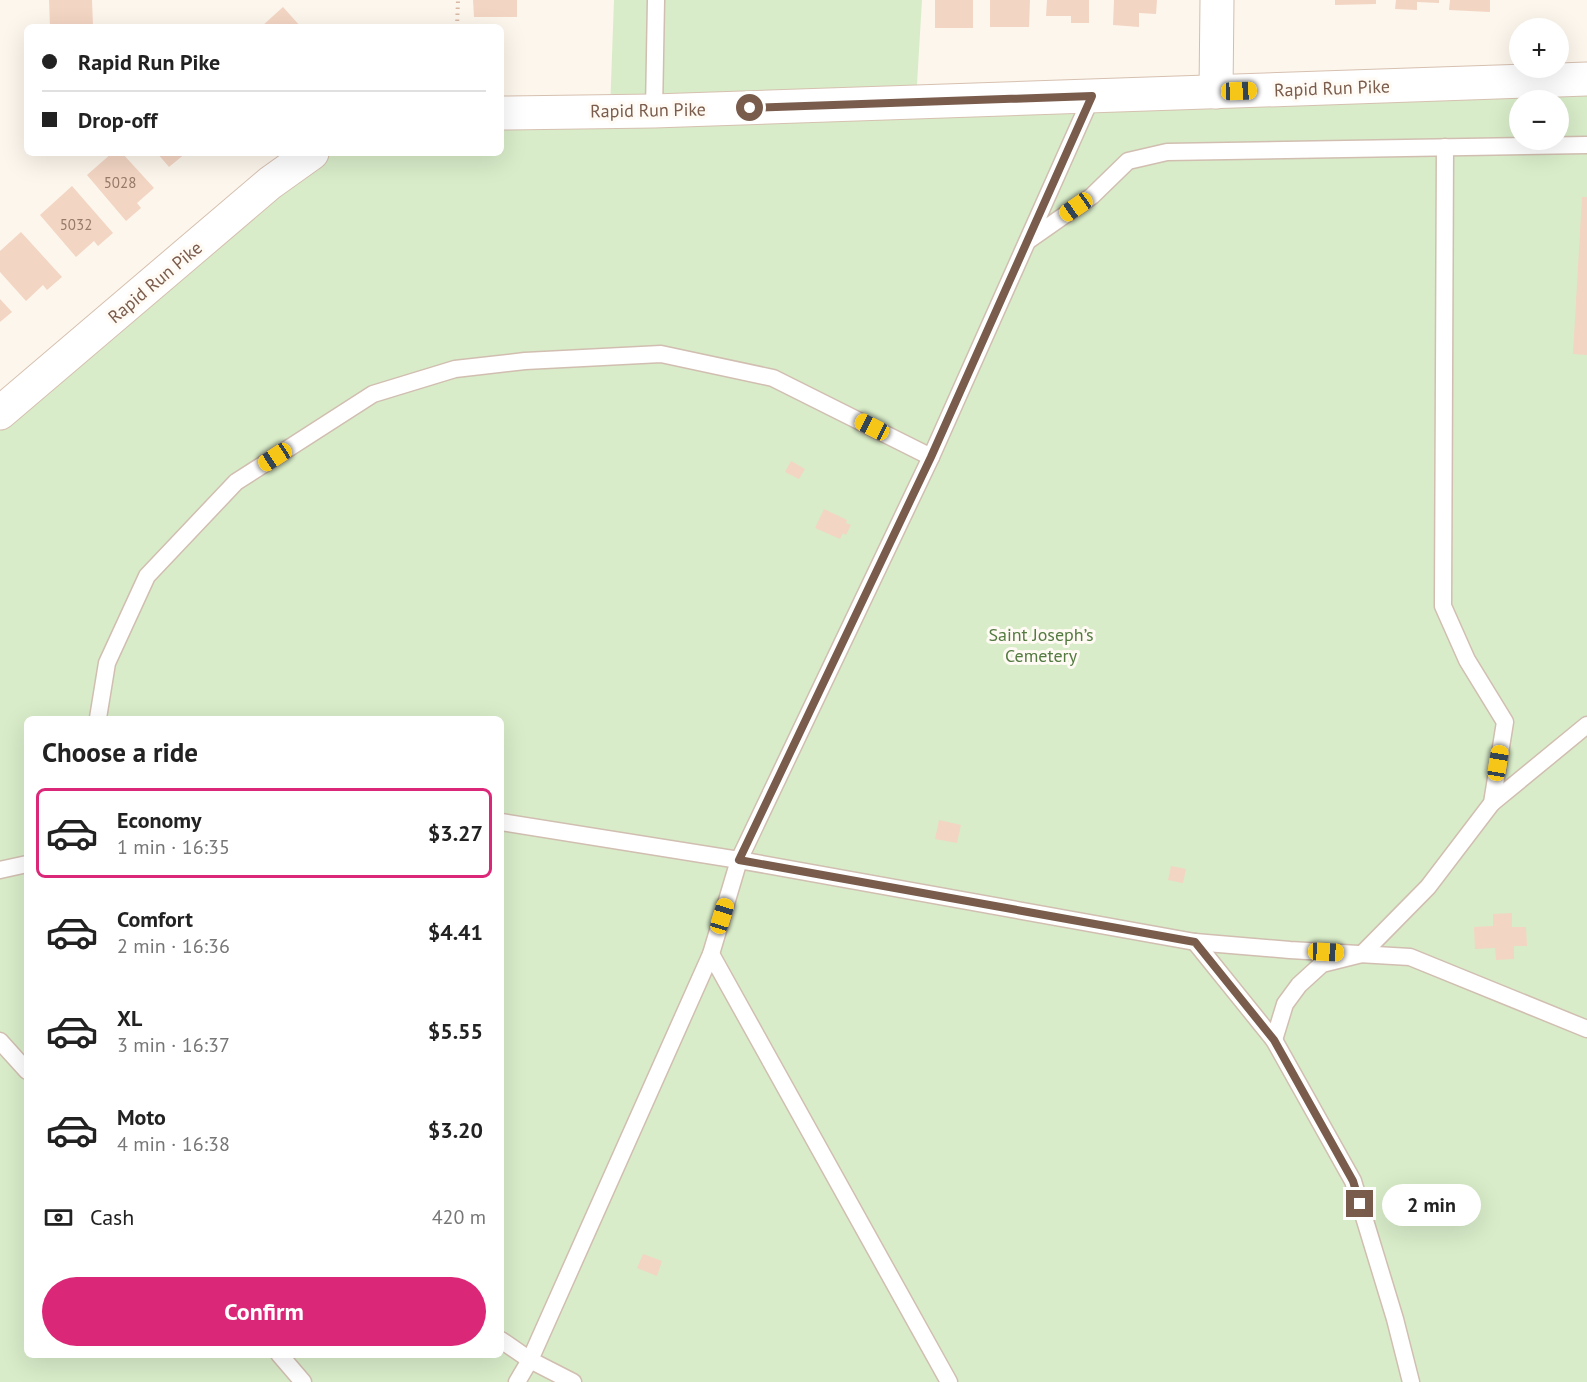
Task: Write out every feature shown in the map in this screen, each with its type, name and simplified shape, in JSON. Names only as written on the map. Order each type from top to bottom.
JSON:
[{"type":"street","points":[[1216,92],[1217,0]]},
{"type":"street","name":"Rapid Run Pike","points":[[504,113],[654,111],[1587,78]]},
{"type":"street","name":"Rapid Run Pike","points":[[0,413],[270,183],[308,156]]},
{"type":"lane","points":[[654,111],[656,0]]},
{"type":"lane","points":[[517,1382],[530,1360],[711,954],[739,860],[931,457],[1092,96]]},
{"type":"lane","points":[[1027,241],[1092,196],[1128,161],[1167,152],[1587,145]]},
{"type":"lane","points":[[1445,147],[1443,606],[1467,660],[1505,722],[1492,803]]},
{"type":"lane","points":[[98,716],[107,663],[147,576],[236,482],[373,394],[455,369],[525,361],[661,354],[773,378],[931,457]]},
{"type":"lane","points":[[1274,1040],[1285,1004],[1299,985],[1322,964],[1362,954],[1428,887],[1492,803],[1587,725]]},
{"type":"lane","points":[[504,822],[739,860],[1195,942],[1410,957],[1587,1029]]},
{"type":"lane","points":[[0,870],[24,865]]},
{"type":"lane","points":[[1195,942],[1274,1040],[1353,1181],[1395,1319],[1411,1382]]},
{"type":"lane","points":[[711,954],[949,1382]]},
{"type":"lane","points":[[0,1041],[24,1068]]},
{"type":"lane","points":[[504,1342],[530,1360],[573,1382]]},
{"type":"lane","points":[[282,1358],[303,1382]]},
{"type":"path","points":[[457,24],[458,0]]},
{"type":"green space","name":"Saint Joseph’s Cemetery","points":[[614,0],[922,0],[916,101],[1587,79],[1587,1382],[0,1382],[0,413],[308,156],[504,156],[504,113],[610,111]]},
{"type":"building","points":[[49,0],[92,0],[93,24],[50,24]]},
{"type":"building","points":[[473,0],[517,0],[517,17],[474,17]]},
{"type":"building","points":[[935,0],[973,0],[973,28],[935,28]]},
{"type":"building","points":[[990,0],[1030,0],[1029,27],[990,27]]},
{"type":"building","points":[[1047,0],[1089,0],[1089,23],[1071,23],[1071,16],[1046,16]]},
{"type":"building","points":[[1114,0],[1157,0],[1156,14],[1139,13],[1139,27],[1113,25]]},
{"type":"building","points":[[1335,0],[1376,0],[1376,4],[1335,5]]},
{"type":"building","points":[[1396,0],[1439,0],[1439,3],[1417,2],[1417,10],[1395,9]]},
{"type":"building","points":[[1450,0],[1490,0],[1490,12],[1449,10]]},
{"type":"building","points":[[283,7],[298,24],[264,24]]},
{"type":"building","points":[[109,156],[125,156],[154,188],[137,203],[141,208],[126,221],[87,175]]},
{"type":"building","points":[[160,156],[182,156],[169,167]]},
{"type":"building","points":[[72,186],[113,233],[98,246],[94,241],[76,257],[40,215]]},
{"type":"building","points":[[1582,197],[1587,197],[1587,355],[1573,354]]},
{"type":"building","points":[[21,232],[62,277],[47,290],[43,285],[26,301],[0,272],[0,251]]},
{"type":"building","points":[[0,299],[12,312],[0,322]]},
{"type":"building","points":[[791,461],[805,469],[799,479],[785,472]]},
{"type":"building","points":[[824,509],[847,520],[846,523],[851,525],[846,535],[843,533],[840,539],[815,528]]},
{"type":"building","points":[[939,820],[961,825],[957,843],[935,839]]},
{"type":"building","points":[[1171,866],[1186,869],[1183,883],[1168,880]]},
{"type":"building","points":[[1512,913],[1512,927],[1526,927],[1527,946],[1514,946],[1514,959],[1496,960],[1495,948],[1475,949],[1474,927],[1493,926],[1493,914]]},
{"type":"building","points":[[643,1254],[662,1261],[657,1276],[637,1268]]},
{"type":"route","points":[[750,108],[1092,96],[931,457],[739,860],[1195,942],[1274,1040],[1353,1181],[1360,1204]]}]
